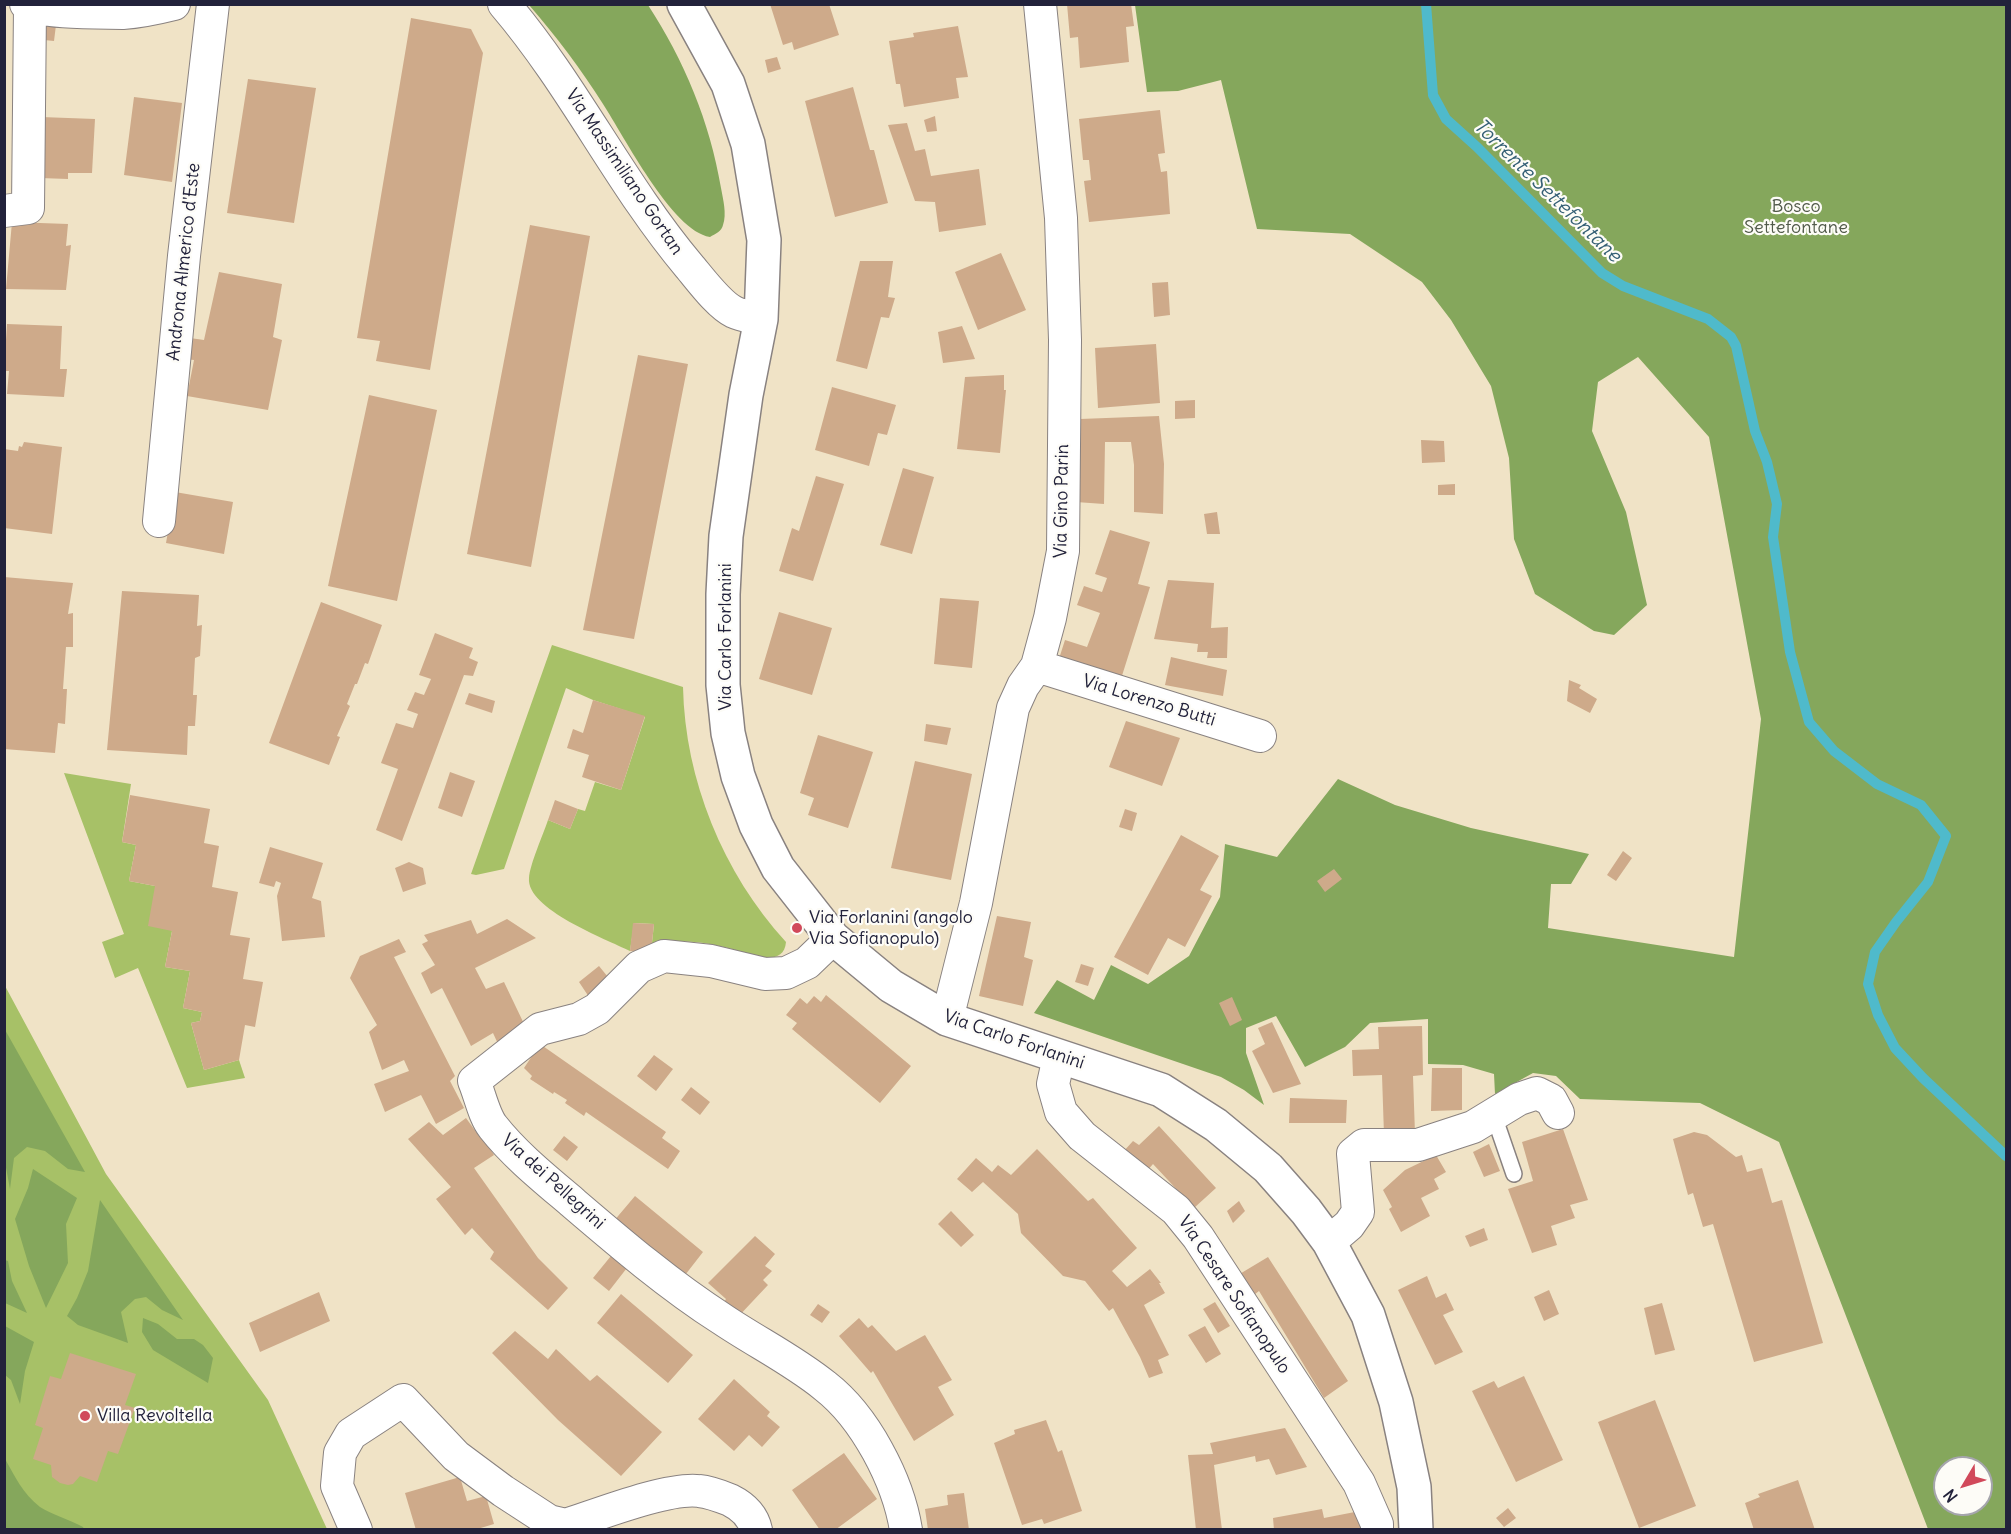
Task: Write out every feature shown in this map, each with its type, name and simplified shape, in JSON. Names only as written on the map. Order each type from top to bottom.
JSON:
[{"type":"main road","name":"Via Carlo Forlanini","points":[[684,4],[728,84],[748,144],[764,240],[761,318],[746,395],[726,536],[722,664],[728,733],[738,776],[756,825],[778,868],[833,938],[891,986],[947,1019],[1161,1090],[1216,1125],[1268,1168],[1306,1211],[1329,1242],[1368,1315],[1396,1402],[1414,1487],[1416,1530]]},
{"type":"street","points":[[4,211],[28,208],[28,6],[74,12],[124,13],[174,4]]},
{"type":"street","name":"Androna Almerico d'Este","points":[[159,521],[184,256],[213,4]]},
{"type":"street","name":"Via Massimiliano Gortan","points":[[504,4],[548,60],[628,183],[679,254],[709,290],[734,312],[761,318]]},
{"type":"street","name":"Via Gino Parin","points":[[947,1019],[976,903],[1014,708],[1023,686],[1037,666],[1050,618],[1063,551],[1065,340],[1061,218],[1040,4]]},
{"type":"street","name":"Via Lorenzo Butti","points":[[1037,666],[1260,736]]},
{"type":"street","name":"Via dei Pellegrini","points":[[833,938],[807,963],[786,973],[765,974],[711,961],[664,956],[639,968],[597,1009],[579,1019],[540,1029],[474,1081],[491,1126],[534,1169],[638,1258],[722,1319],[777,1352],[826,1386],[836,1396],[858,1421],[879,1455],[894,1487],[906,1530]]},
{"type":"street","name":"Via Cesare Sofianopulo","points":[[1059,1057],[1053,1084],[1061,1112],[1082,1136],[1176,1210],[1198,1237],[1359,1483],[1377,1524],[1377,1530]]},
{"type":"street","points":[[1329,1242],[1349,1225],[1358,1212],[1353,1154],[1364,1145],[1418,1145],[1473,1127],[1519,1099],[1537,1093],[1551,1100],[1558,1113]]},
{"type":"street","points":[[356,1530],[337,1486],[340,1453],[351,1434],[403,1400],[456,1456],[549,1521],[566,1525],[664,1495],[697,1490],[722,1496],[741,1505],[755,1523],[756,1530]]},
{"type":"lane","points":[[1493,1113],[1514,1173]]},
{"type":"green space","points":[[529,5],[648,5],[684,70],[703,116],[716,163],[724,207],[724,221],[718,232],[710,237],[695,231],[665,201],[586,78]]},
{"type":"green space","name":"Bosco Settefontane","points":[[1135,5],[2006,5],[2006,1529],[1928,1529],[1779,1142],[1700,1103],[1580,1099],[1556,1076],[1533,1073],[1495,1094],[1494,1074],[1463,1065],[1428,1064],[1428,1019],[1370,1023],[1345,1047],[1305,1067],[1276,1016],[1246,1028],[1246,1053],[1264,1105],[1221,1077],[1034,1013],[1057,980],[1094,1000],[1111,965],[1148,984],[1189,956],[1220,897],[1225,844],[1277,857],[1338,779],[1395,805],[1471,828],[1589,854],[1571,884],[1551,884],[1548,928],[1734,957],[1761,719],[1709,437],[1638,357],[1598,382],[1592,431],[1626,512],[1647,605],[1614,635],[1594,631],[1535,594],[1514,539],[1509,458],[1491,386],[1451,320],[1422,282],[1350,234],[1257,229],[1221,80],[1178,91],[1147,92]]},
{"type":"green space","points":[[552,645],[683,687],[685,722],[691,756],[712,824],[726,856],[744,886],[786,942],[784,950],[779,955],[764,958],[689,941],[661,946],[651,952],[654,924],[634,923],[630,951],[569,922],[553,912],[531,890],[530,872],[548,820],[570,829],[578,809],[585,811],[595,782],[621,790],[645,717],[593,700],[566,688],[504,869],[471,874]]},
{"type":"green space","points":[[64,773],[131,784],[122,842],[136,845],[129,881],[155,886],[172,931],[165,967],[190,971],[183,1008],[202,1012],[200,1021],[191,1023],[204,1070],[239,1060],[245,1078],[187,1088],[138,968],[115,978],[102,942],[124,934]]},
{"type":"green space","points":[[4,984],[106,1174],[268,1400],[327,1529],[5,1529]]},
{"type":"green space","points":[[4,1028],[85,1172],[68,1169],[45,1151],[27,1147],[14,1158],[10,1189],[4,1157]]},
{"type":"green space","points":[[33,1169],[77,1198],[66,1224],[68,1263],[46,1308],[29,1266],[15,1219]]},
{"type":"green space","points":[[100,1200],[183,1320],[162,1310],[146,1297],[135,1299],[121,1312],[128,1343],[78,1325],[67,1316],[88,1271]]},
{"type":"green space","points":[[5,1260],[8,1261],[12,1281],[27,1313],[5,1303]]},
{"type":"green space","points":[[143,1318],[158,1324],[177,1339],[194,1339],[203,1345],[213,1358],[208,1383],[153,1350],[142,1332]]},
{"type":"green space","points":[[5,1326],[34,1342],[25,1371],[20,1404],[11,1380],[5,1375]]},
{"type":"green space","points":[[4,1457],[19,1484],[34,1502],[44,1510],[78,1524],[84,1529],[5,1529]]},
{"type":"building","points":[[770,4],[829,4],[839,35],[794,50],[792,42],[783,45]]},
{"type":"building","points":[[1067,4],[1131,4],[1134,26],[1126,27],[1129,62],[1080,68],[1078,37],[1070,38]]},
{"type":"building","points":[[411,18],[471,29],[483,53],[430,370],[376,361],[380,341],[357,338]]},
{"type":"building","points":[[46,24],[56,25],[54,41],[44,40]]},
{"type":"building","points":[[958,26],[968,77],[956,78],[959,98],[904,107],[900,84],[896,84],[889,41],[914,37],[913,33]]},
{"type":"building","points":[[777,57],[781,69],[768,73],[765,60]]},
{"type":"building","points":[[248,79],[316,88],[294,223],[227,213]]},
{"type":"building","points":[[853,87],[870,150],[874,150],[888,203],[835,217],[805,101]]},
{"type":"building","points":[[134,97],[182,103],[172,182],[124,175]]},
{"type":"building","points":[[1160,110],[1165,153],[1158,154],[1161,172],[1167,171],[1170,214],[1089,222],[1084,181],[1091,180],[1089,160],[1083,160],[1079,119]]},
{"type":"building","points":[[935,116],[937,131],[927,132],[924,120]]},
{"type":"building","points":[[41,117],[95,119],[92,173],[68,173],[68,179],[40,178]]},
{"type":"building","points":[[907,123],[915,151],[925,149],[931,176],[979,169],[986,225],[939,232],[935,202],[915,201],[888,125]]},
{"type":"building","points":[[12,222],[68,224],[66,246],[71,245],[66,290],[6,289]]},
{"type":"building","points":[[530,225],[590,236],[531,567],[467,554]]},
{"type":"building","points":[[1001,253],[1026,310],[978,330],[955,272]]},
{"type":"building","points":[[860,261],[893,261],[888,297],[895,298],[889,318],[881,317],[867,369],[836,361]]},
{"type":"building","points":[[219,272],[282,284],[273,337],[282,340],[268,410],[187,396],[194,360],[185,359],[190,338],[204,340]]},
{"type":"building","points":[[1168,282],[1170,315],[1154,317],[1152,283]]},
{"type":"building","points":[[7,324],[62,326],[60,369],[67,369],[64,397],[7,394],[9,371],[4,371]]},
{"type":"building","points":[[962,326],[975,359],[943,363],[938,332]]},
{"type":"building","points":[[1156,344],[1160,403],[1098,408],[1095,348]]},
{"type":"building","points":[[638,355],[688,364],[634,639],[583,630]]},
{"type":"building","points":[[1004,375],[1004,390],[1006,390],[1000,453],[957,449],[965,377]]},
{"type":"building","points":[[832,387],[896,405],[887,435],[878,433],[869,466],[815,450]]},
{"type":"building","points":[[369,395],[437,410],[397,601],[328,586]]},
{"type":"building","points":[[1195,400],[1195,418],[1175,419],[1175,401]]},
{"type":"building","points":[[1159,416],[1164,464],[1163,514],[1134,512],[1134,465],[1131,442],[1105,442],[1104,504],[1076,502],[1080,419]]},
{"type":"building","points":[[1421,440],[1444,441],[1445,462],[1422,463]]},
{"type":"building","points":[[24,442],[62,447],[52,534],[4,528],[4,449],[18,451],[19,446],[22,447]]},
{"type":"building","points":[[903,468],[934,477],[912,554],[880,545]]},
{"type":"building","points":[[816,476],[844,484],[813,581],[779,571],[792,528],[799,531]]},
{"type":"building","points":[[1455,484],[1455,495],[1438,495],[1438,485]]},
{"type":"building","points":[[175,492],[233,502],[224,554],[166,543]]},
{"type":"building","points":[[1217,512],[1220,534],[1207,534],[1204,514]]},
{"type":"building","points":[[1110,530],[1150,542],[1138,584],[1150,587],[1120,682],[1057,665],[1065,640],[1087,647],[1100,613],[1077,605],[1084,586],[1102,592],[1107,578],[1095,574]]},
{"type":"building","points":[[4,577],[73,583],[68,614],[73,613],[73,647],[66,647],[63,689],[67,689],[65,724],[58,723],[55,753],[4,749]]},
{"type":"building","points":[[1168,580],[1214,583],[1211,628],[1228,627],[1227,658],[1207,658],[1208,652],[1197,652],[1198,644],[1154,639]]},
{"type":"building","points":[[122,591],[199,595],[197,626],[202,625],[200,656],[195,658],[193,695],[197,695],[195,726],[188,726],[187,755],[107,750]]},
{"type":"building","points":[[940,598],[979,601],[972,668],[934,664]]},
{"type":"building","points":[[321,602],[382,625],[368,664],[365,663],[347,704],[350,706],[337,736],[340,737],[329,765],[269,743]]},
{"type":"building","points":[[779,612],[832,628],[812,695],[759,679]]},
{"type":"building","points":[[435,633],[473,648],[469,658],[478,662],[473,676],[464,675],[402,841],[376,830],[398,769],[381,763],[396,723],[413,728],[418,714],[407,710],[415,692],[424,695],[431,679],[419,675]]},
{"type":"building","points":[[1171,657],[1227,670],[1223,696],[1165,685]]},
{"type":"building","points":[[1569,680],[1581,685],[1579,688],[1597,699],[1590,713],[1567,701]]},
{"type":"building","points":[[469,693],[495,701],[492,713],[465,704]]},
{"type":"building","points":[[593,700],[645,716],[621,790],[582,777],[589,755],[567,748],[573,729],[583,733]]},
{"type":"building","points":[[1126,721],[1180,738],[1162,786],[1109,767]]},
{"type":"building","points":[[926,724],[951,728],[947,745],[924,741]]},
{"type":"building","points":[[818,735],[873,752],[848,828],[808,815],[814,798],[800,793]]},
{"type":"building","points":[[915,761],[972,774],[951,880],[891,868]]},
{"type":"building","points":[[450,772],[475,781],[462,817],[438,808]]},
{"type":"building","points":[[130,795],[210,809],[204,843],[219,846],[212,887],[238,892],[230,935],[250,938],[243,979],[263,982],[255,1027],[245,1025],[239,1060],[204,1070],[191,1023],[200,1021],[202,1012],[183,1008],[190,971],[165,967],[172,931],[148,926],[155,886],[129,881],[136,845],[122,842]]},
{"type":"building","points":[[555,800],[578,809],[570,829],[548,820]]},
{"type":"building","points":[[1125,809],[1137,813],[1132,831],[1119,827]]},
{"type":"building","points":[[1181,835],[1219,856],[1200,890],[1212,896],[1185,947],[1168,938],[1148,975],[1114,957]]},
{"type":"building","points":[[270,847],[323,863],[312,898],[321,901],[325,937],[282,941],[277,896],[281,883],[276,881],[274,887],[259,883]]},
{"type":"building","points":[[1623,851],[1632,858],[1616,881],[1607,875]]},
{"type":"building","points":[[409,862],[423,868],[426,884],[403,892],[395,868]]},
{"type":"building","points":[[1334,869],[1342,879],[1325,892],[1317,881]]},
{"type":"building","points":[[997,916],[1031,922],[1024,957],[1033,960],[1023,1006],[979,996]]},
{"type":"building","points":[[507,919],[536,938],[475,968],[486,989],[504,982],[526,1028],[499,1046],[493,1033],[471,1046],[442,988],[431,994],[421,973],[435,965],[422,944],[428,941],[424,935],[471,920],[477,934]]},
{"type":"building","points":[[633,923],[654,924],[651,952],[630,951]]},
{"type":"building","points":[[399,939],[406,952],[394,957],[455,1076],[450,1081],[464,1108],[436,1124],[421,1095],[385,1112],[374,1084],[409,1071],[404,1060],[382,1070],[369,1032],[377,1025],[350,978],[360,956]]},
{"type":"building","points":[[1081,964],[1094,968],[1088,986],[1075,982]]},
{"type":"building","points":[[599,966],[612,982],[591,1000],[579,982]]},
{"type":"building","points":[[826,995],[911,1066],[880,1103],[792,1029],[797,1023],[786,1015],[800,998],[807,1004],[814,996],[821,1002]]},
{"type":"building","points":[[1232,997],[1242,1020],[1230,1026],[1219,1003]]},
{"type":"building","points":[[1272,1022],[1301,1084],[1273,1093],[1252,1051],[1265,1044],[1258,1028]]},
{"type":"building","points":[[1422,1026],[1423,1075],[1413,1076],[1415,1134],[1384,1135],[1382,1075],[1353,1076],[1352,1050],[1379,1049],[1378,1027]]},
{"type":"building","points":[[540,1044],[666,1132],[662,1138],[680,1151],[668,1169],[586,1112],[584,1116],[565,1103],[567,1100],[530,1079],[532,1076],[524,1068]]},
{"type":"building","points":[[654,1055],[673,1069],[656,1091],[637,1076]]},
{"type":"building","points":[[1432,1068],[1462,1068],[1462,1110],[1431,1111]]},
{"type":"building","points":[[691,1087],[710,1102],[700,1115],[681,1100]]},
{"type":"building","points":[[1290,1098],[1347,1100],[1346,1123],[1289,1123]]},
{"type":"building","points":[[466,1118],[479,1136],[481,1133],[494,1155],[474,1168],[538,1258],[568,1288],[548,1310],[490,1259],[494,1252],[472,1228],[465,1235],[436,1199],[451,1187],[408,1139],[429,1122],[443,1135]]},
{"type":"building","points":[[1159,1126],[1216,1188],[1194,1208],[1153,1164],[1147,1171],[1123,1152],[1133,1141],[1139,1145]]},
{"type":"building","points":[[1563,1129],[1588,1200],[1570,1205],[1575,1218],[1551,1226],[1557,1245],[1532,1253],[1508,1189],[1533,1181],[1522,1142]]},
{"type":"building","points":[[1694,1132],[1707,1135],[1736,1157],[1742,1155],[1747,1172],[1762,1168],[1772,1203],[1782,1200],[1823,1343],[1754,1362],[1713,1224],[1703,1227],[1693,1193],[1688,1195],[1673,1139]]},
{"type":"building","points":[[564,1136],[578,1147],[567,1161],[553,1150]]},
{"type":"building","points":[[1489,1144],[1500,1171],[1484,1177],[1473,1152]]},
{"type":"building","points":[[1037,1149],[1088,1201],[1093,1198],[1137,1248],[1112,1271],[1127,1287],[1150,1269],[1161,1283],[1159,1283],[1165,1293],[1144,1305],[1169,1355],[1158,1360],[1163,1373],[1149,1378],[1113,1308],[1109,1311],[1085,1281],[1063,1276],[1021,1233],[1018,1214],[983,1182],[972,1192],[957,1179],[976,1158],[992,1172],[998,1165],[1011,1175]]},
{"type":"building","points":[[1436,1155],[1446,1172],[1434,1179],[1439,1189],[1421,1198],[1430,1216],[1401,1232],[1389,1209],[1392,1207],[1383,1190],[1405,1170]]},
{"type":"building","points":[[635,1196],[703,1252],[682,1279],[613,1222]]},
{"type":"building","points":[[1239,1201],[1245,1211],[1233,1223],[1227,1211]]},
{"type":"building","points":[[951,1211],[974,1235],[961,1247],[938,1224]]},
{"type":"building","points":[[1484,1228],[1488,1240],[1470,1247],[1465,1236]]},
{"type":"building","points":[[755,1236],[775,1254],[765,1266],[772,1271],[763,1280],[768,1285],[736,1319],[722,1305],[726,1299],[708,1283]]},
{"type":"building","points":[[615,1251],[630,1264],[609,1291],[593,1278]]},
{"type":"building","points":[[1268,1257],[1348,1381],[1324,1398],[1259,1291],[1250,1298],[1238,1275]]},
{"type":"building","points":[[1427,1276],[1436,1298],[1446,1293],[1454,1310],[1443,1315],[1463,1352],[1435,1365],[1398,1290]]},
{"type":"building","points":[[1549,1290],[1559,1314],[1544,1321],[1534,1297]]},
{"type":"building","points":[[319,1292],[330,1321],[260,1352],[249,1323]]},
{"type":"building","points":[[621,1294],[693,1355],[668,1383],[597,1323]]},
{"type":"building","points":[[1215,1302],[1230,1326],[1218,1333],[1203,1309]]},
{"type":"building","points":[[1662,1303],[1675,1350],[1655,1355],[1644,1308]]},
{"type":"building","points":[[818,1304],[830,1312],[822,1323],[810,1315]]},
{"type":"building","points":[[859,1318],[868,1328],[872,1325],[896,1351],[925,1335],[952,1380],[938,1387],[954,1415],[914,1441],[873,1371],[871,1373],[839,1336]]},
{"type":"building","points":[[1205,1326],[1221,1354],[1206,1363],[1188,1335]]},
{"type":"building","points":[[515,1331],[548,1359],[556,1349],[590,1381],[597,1375],[662,1432],[621,1476],[558,1420],[492,1353]]},
{"type":"building","name":"Villa Revoltella","points":[[70,1353],[136,1374],[125,1405],[135,1408],[118,1454],[108,1451],[97,1482],[80,1476],[73,1484],[68,1485],[52,1477],[51,1465],[33,1459],[43,1428],[35,1425],[50,1376],[61,1379]]},
{"type":"building","points":[[1524,1376],[1563,1460],[1516,1482],[1472,1391],[1494,1381],[1498,1388]]},
{"type":"building","points":[[734,1379],[770,1412],[767,1416],[780,1427],[762,1447],[749,1435],[734,1451],[698,1419]]},
{"type":"building","points":[[1655,1400],[1696,1506],[1639,1528],[1598,1422]]},
{"type":"building","points":[[1046,1420],[1058,1452],[1062,1450],[1082,1511],[1044,1524],[1042,1519],[1022,1525],[994,1443],[1015,1434],[1014,1430]]},
{"type":"building","points":[[1285,1428],[1307,1467],[1276,1475],[1269,1459],[1256,1462],[1255,1456],[1214,1465],[1222,1530],[1196,1530],[1188,1455],[1213,1454],[1210,1443]]},
{"type":"building","points":[[844,1453],[877,1499],[835,1530],[820,1530],[792,1490]]},
{"type":"building","points":[[460,1477],[467,1501],[486,1496],[494,1524],[474,1530],[416,1530],[405,1493]]},
{"type":"building","points":[[1798,1480],[1815,1530],[1754,1530],[1745,1503],[1760,1497],[1758,1494]]},
{"type":"building","points":[[964,1493],[969,1530],[928,1530],[925,1509],[948,1505],[947,1495]]},
{"type":"building","points":[[1508,1508],[1516,1518],[1504,1527],[1496,1518]]},
{"type":"building","points":[[1322,1509],[1324,1518],[1360,1511],[1367,1530],[1274,1530],[1273,1518]]},
{"type":"waterway","name":"Torrente Settefontane","points":[[1426,4],[1433,95],[1446,119],[1477,147],[1602,273],[1623,286],[1708,319],[1731,337],[1736,346],[1755,431],[1767,462],[1777,504],[1773,537],[1790,652],[1809,722],[1834,751],[1877,784],[1921,805],[1946,836],[1928,882],[1875,952],[1868,984],[1878,1015],[1895,1048],[1923,1078],[2006,1156]]},
{"type":"place","name":"Via Forlanini (angolo Via Sofianopulo)","points":[[797,928]]},
{"type":"place","name":"Villa Revoltella","points":[[85,1416]]}]
